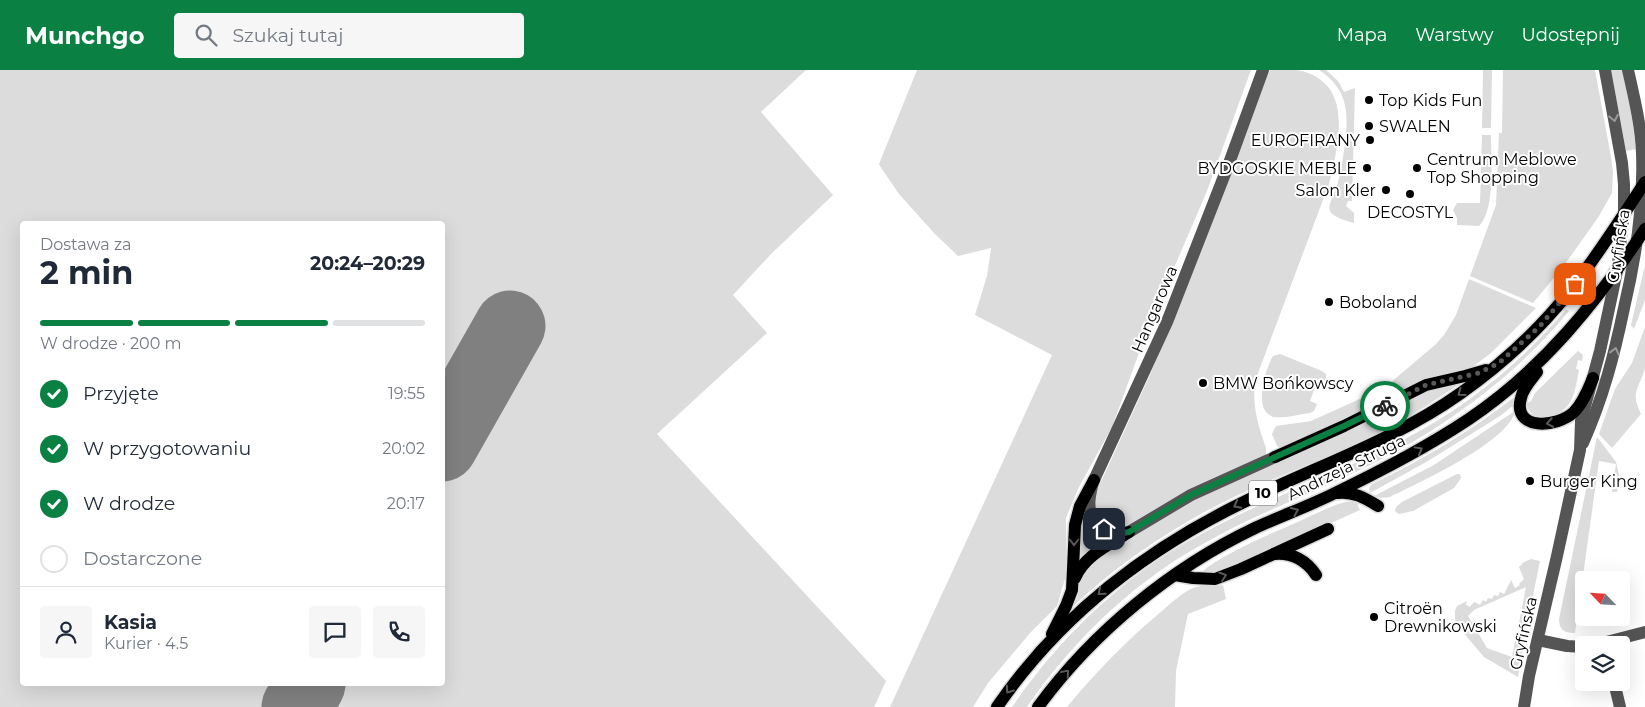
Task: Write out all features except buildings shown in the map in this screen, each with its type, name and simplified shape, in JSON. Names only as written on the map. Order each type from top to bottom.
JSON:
[{"type":"main road","name":"Andrzeja Struga","points":[[1044,648],[1106,588],[1132,567],[1163,547],[1249,499],[1375,443],[1407,426],[1462,392],[1499,363],[1540,326],[1594,259],[1644,184]]},
{"type":"main road","name":"Andrzeja Struga","points":[[1038,707],[1068,670],[1096,640],[1148,594],[1175,575],[1254,529],[1334,494],[1418,450],[1471,418],[1523,377],[1552,350],[1576,324],[1617,271],[1641,234]]},
{"type":"main road","points":[[1576,324],[1526,387],[1520,400],[1521,412],[1529,420],[1538,424],[1550,424],[1561,421],[1571,415],[1577,408],[1593,378]]},
{"type":"main road","points":[[1275,457],[1344,426],[1426,385],[1479,373],[1499,363]]},
{"type":"main road","points":[[1073,582],[1075,525],[1080,506],[1094,480]]},
{"type":"main road","points":[[1334,494],[1353,494],[1365,498],[1378,506]]},
{"type":"main road","points":[[1175,575],[1193,578],[1214,578],[1229,574],[1328,529]]},
{"type":"main road","points":[[1044,648],[1066,606],[1073,582],[1084,563],[1129,532]]},
{"type":"main road","points":[[1272,554],[1296,557],[1308,564],[1316,575]]},
{"type":"main road","name":"10","points":[[997,707],[1010,687],[1044,648]]},
{"type":"street","name":"Hangarowa","points":[[1129,532],[1118,534],[1112,532],[1099,526],[1094,519],[1090,496],[1094,480],[1167,322],[1225,174],[1263,70]]},
{"type":"street","name":"Gryfińska","points":[[1580,450],[1581,421],[1593,378],[1617,271],[1624,213],[1622,163],[1605,70]]},
{"type":"street","name":"Gryfińska","points":[[1524,707],[1580,450],[1610,371],[1641,234],[1644,184],[1642,152],[1628,70]]},
{"type":"street","points":[[1129,532],[1191,495],[1275,457]]},
{"type":"street","points":[[1630,636],[1645,632]]},
{"type":"street","points":[[1538,640],[1575,646]]},
{"type":"street","points":[[1616,691],[1620,707]]},
{"type":"shaded area","points":[[0,70],[806,70],[761,112],[833,195],[772,253],[733,295],[767,333],[657,434],[886,681],[874,707],[0,707]]},
{"type":"shaded area","points":[[917,70],[1251,70],[1207,191],[1147,331],[1112,427],[1079,487],[1066,518],[1067,572],[1057,606],[1030,633],[988,683],[973,707],[890,707],[1052,355],[975,315],[987,276],[991,248],[958,256],[934,233],[899,194],[879,164]]},
{"type":"shaded area","points":[[1270,70],[1297,70],[1315,76],[1328,87],[1335,100],[1339,116],[1339,133],[1329,184],[1255,381],[1255,407],[1266,448],[1266,455],[1123,529],[1111,527],[1098,517],[1094,497],[1171,324]]},
{"type":"shaded area","points":[[1319,70],[1326,70],[1338,81],[1344,92],[1355,88],[1352,201],[1348,201],[1346,206],[1354,213],[1354,223],[1334,216],[1329,208],[1342,165],[1347,122],[1341,94],[1329,77]]},
{"type":"shaded area","points":[[1483,70],[1492,70],[1491,128],[1482,128]]},
{"type":"shaded area","points":[[1503,70],[1595,70],[1613,172],[1612,193],[1599,216],[1562,268],[1533,303],[1470,276],[1496,205],[1499,133],[1502,133]]},
{"type":"shaded area","points":[[1611,70],[1622,70],[1631,110],[1636,149],[1626,151]]},
{"type":"shaded area","points":[[1482,135],[1491,135],[1492,169],[1488,208],[1479,226],[1457,225],[1457,218],[1453,210],[1457,203],[1480,203]]},
{"type":"shaded area","points":[[1645,265],[1645,300],[1634,329],[1631,325]]},
{"type":"shaded area","points":[[1469,279],[1536,308],[1491,353],[1471,368],[1283,449],[1277,446],[1272,434],[1276,426],[1311,421],[1384,388],[1436,344],[1456,315]]},
{"type":"shaded area","points":[[1566,309],[1569,311],[1549,335],[1526,357],[1477,398],[1425,435],[1370,465],[1217,536],[1171,563],[1125,598],[1082,639],[1044,683],[1027,707],[1012,707],[1047,660],[1067,638],[1109,598],[1155,562],[1180,546],[1236,516],[1377,453],[1450,413],[1472,398],[1512,365]]},
{"type":"shaded area","points":[[1645,327],[1645,368],[1636,395],[1641,414],[1612,448],[1599,434],[1615,389],[1632,363]]},
{"type":"shaded area","points":[[1578,351],[1583,355],[1582,361],[1578,360],[1576,369],[1579,370],[1574,392],[1570,403],[1562,411],[1563,415],[1546,419],[1536,417],[1526,404]]},
{"type":"shaded area","points":[[1280,354],[1326,374],[1326,381],[1318,379],[1310,401],[1317,404],[1314,411],[1287,417],[1274,417],[1267,413],[1263,407],[1262,390],[1267,370],[1273,356]]},
{"type":"shaded area","points":[[1458,382],[1458,385],[1418,411],[1371,437],[1277,477],[1189,520],[1118,568],[1070,609],[1076,583],[1089,564],[1193,500],[1363,424],[1426,389]]},
{"type":"shaded area","points":[[1513,398],[1515,399],[1515,404],[1500,416],[1428,461],[1370,493],[1369,488],[1372,484],[1445,445]]},
{"type":"shaded area","points":[[1515,411],[1509,423],[1497,436],[1461,460],[1390,497],[1381,498],[1374,496],[1434,465]]},
{"type":"shaded area","points":[[1597,437],[1616,462],[1619,475],[1617,492],[1612,492],[1616,464],[1599,461],[1584,571],[1575,571],[1575,633],[1561,628],[1559,619]]},
{"type":"shaded area","points":[[1460,474],[1461,478],[1454,488],[1413,511],[1399,514],[1395,511],[1396,507],[1402,502]]},
{"type":"shaded area","points":[[1352,501],[1359,501],[1358,506],[1360,510],[1222,572],[1200,573],[1224,557],[1250,544],[1327,509]]},
{"type":"shaded area","points":[[1084,505],[1111,538],[1079,561],[1077,545]]},
{"type":"shaded area","points":[[1531,559],[1540,561],[1527,625],[1519,623],[1526,587],[1474,610],[1468,616],[1487,648],[1512,657],[1517,633],[1521,630],[1526,631],[1518,677],[1484,657],[1456,624],[1455,611],[1457,606],[1467,601],[1466,605],[1470,607],[1475,602],[1480,605],[1483,600],[1486,602],[1488,598],[1492,599],[1494,595],[1498,596],[1500,592],[1504,594],[1511,580],[1515,588],[1520,585],[1524,579],[1519,567]]},
{"type":"shaded area","points":[[1223,585],[1226,599],[1188,614],[1176,671],[1175,707],[1067,707],[1124,645],[1177,598],[1196,587]]},
{"type":"runway","points":[[445,441],[510,326]]},
{"type":"runway","points":[[297,707],[309,686]]},
{"type":"way so far","points":[[1385,406],[1426,385],[1479,373],[1499,363],[1540,326],[1575,284]]},
{"type":"place","name":"Top Kids Fun","points":[[1369,100]]},
{"type":"place","name":"SWALEN","points":[[1369,126]]},
{"type":"place","name":"EUROFIRANY","points":[[1370,140]]},
{"type":"place","name":"BYDGOSKIE MEBLE","points":[[1367,168]]},
{"type":"place","name":"Centrum Meblowe Top Shopping","points":[[1417,168]]},
{"type":"place","name":"Salon Kler","points":[[1386,190]]},
{"type":"place","name":"DECOSTYL","points":[[1410,194]]},
{"type":"place","name":"Boboland","points":[[1329,302]]},
{"type":"place","name":"BMW Bońkowscy","points":[[1203,383]]},
{"type":"place","name":"Burger King","points":[[1530,481]]},
{"type":"place","name":"Citroën Drewnikowski","points":[[1374,617]]},
{"type":"route","points":[[1104,529],[1118,534],[1129,532],[1191,495],[1385,406]]}]
